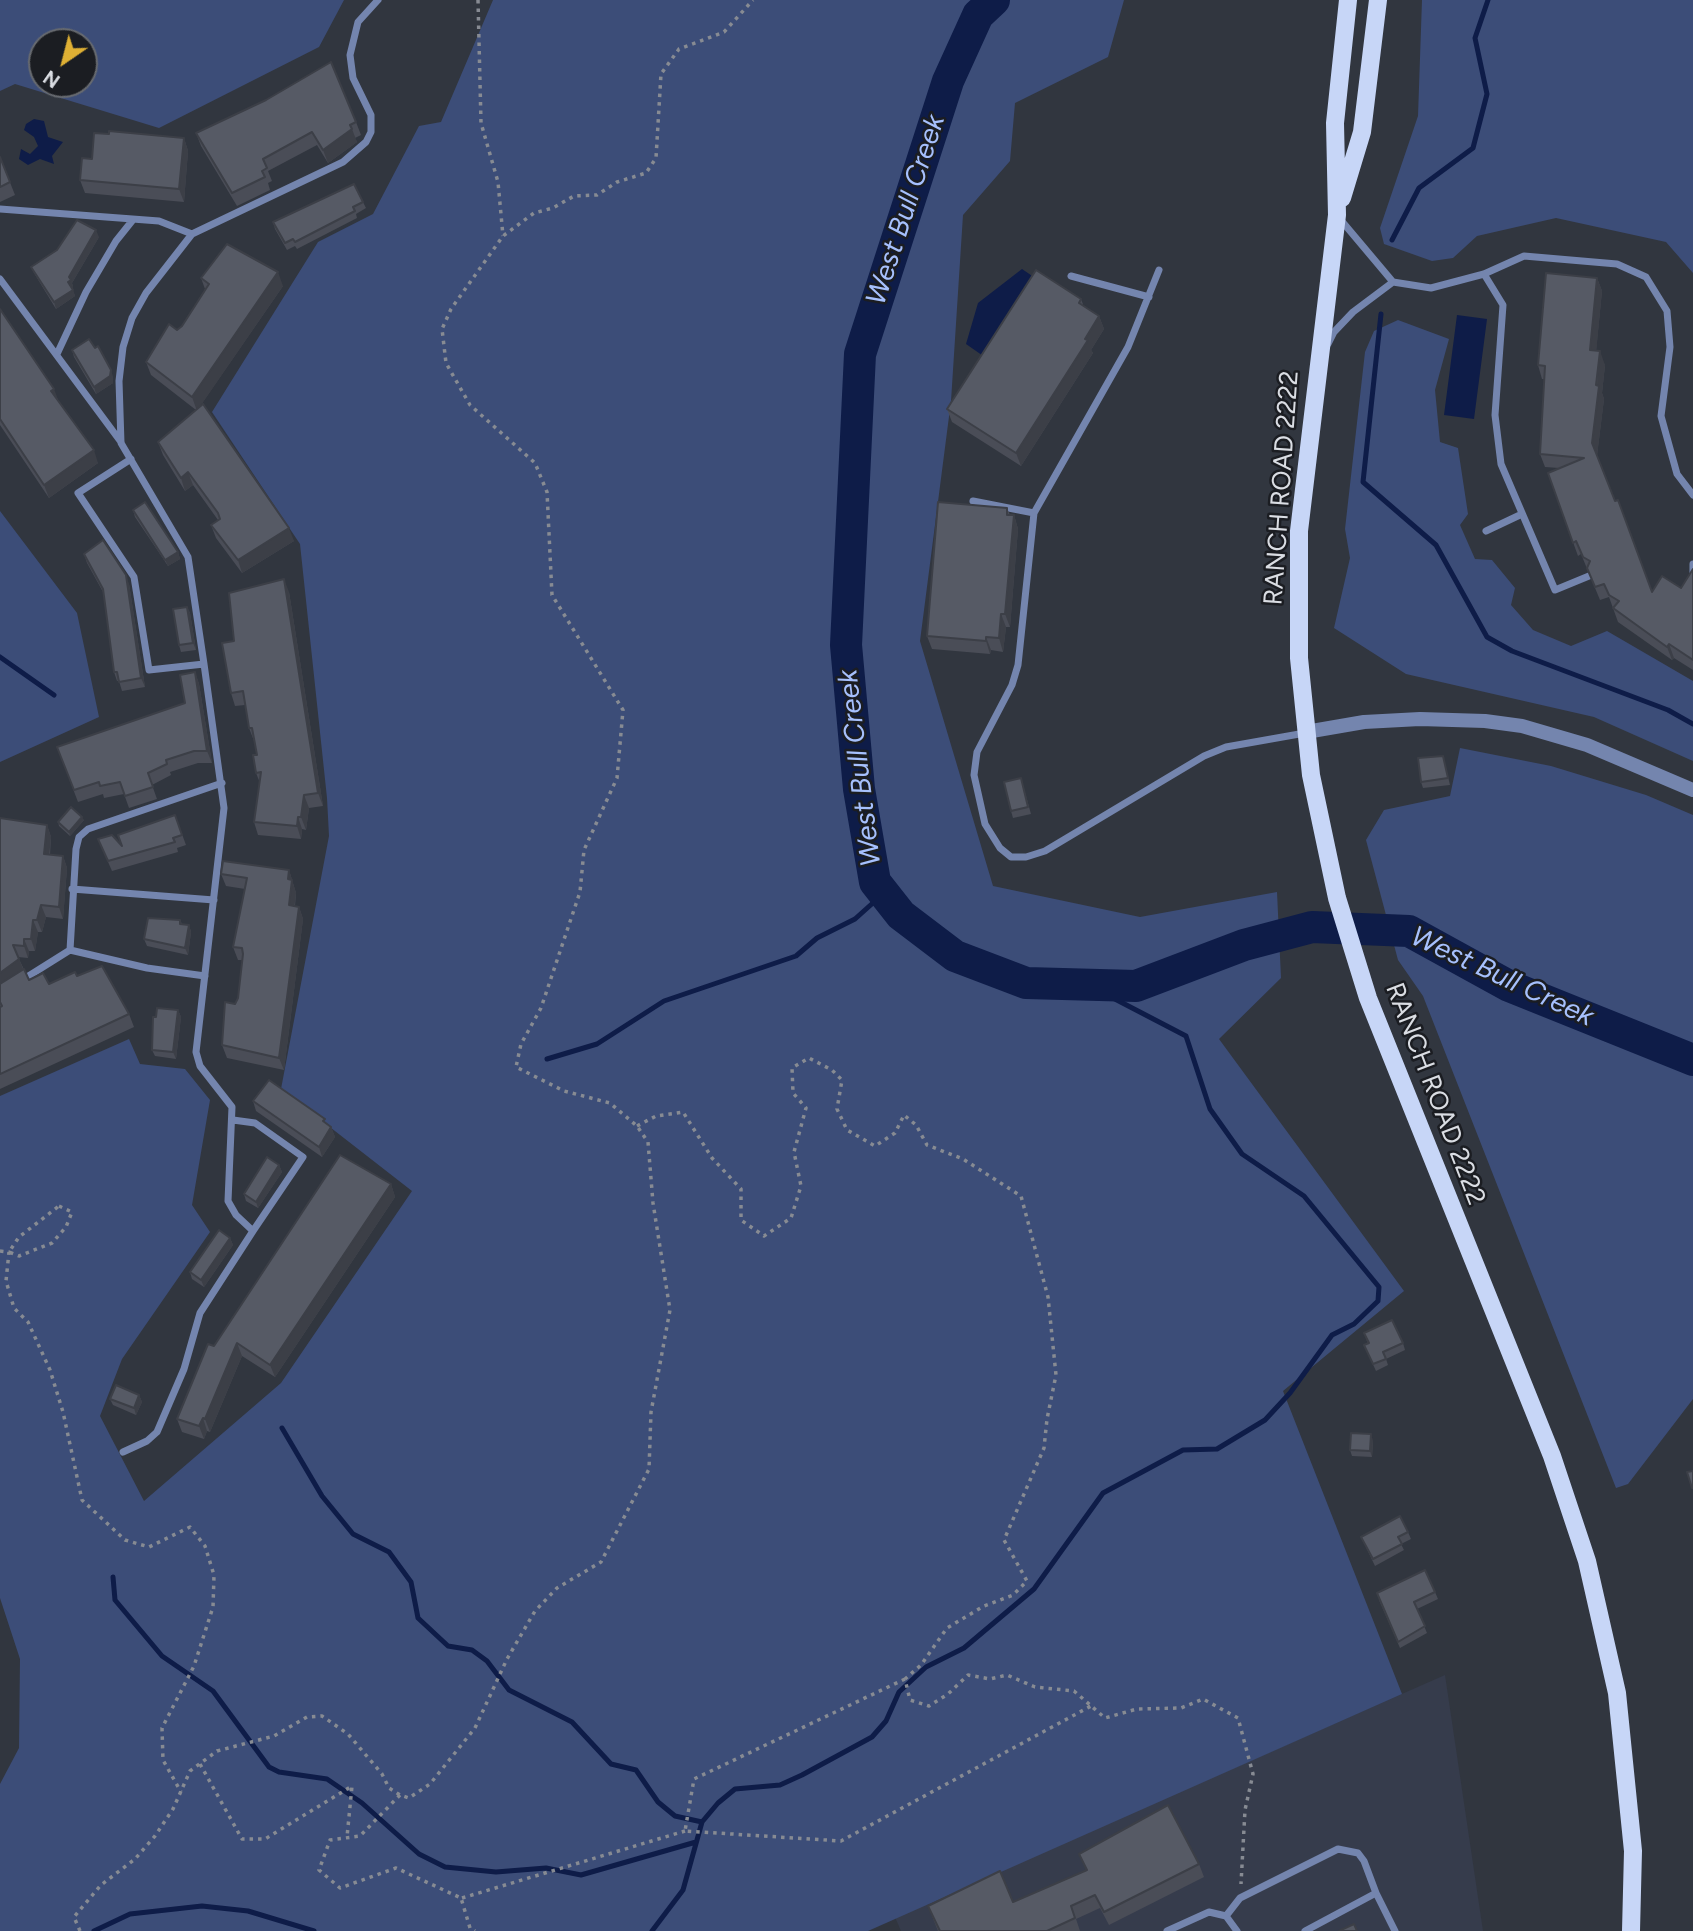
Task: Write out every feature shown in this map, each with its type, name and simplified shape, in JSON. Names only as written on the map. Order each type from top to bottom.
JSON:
[{"type":"main road","name":"RANCH ROAD 2222","points":[[1348,0],[1335,123],[1337,215],[1303,478],[1297,578],[1306,733],[1337,898],[1368,998],[1552,1455],[1587,1561],[1617,1693],[1633,1850],[1631,1931]]},
{"type":"main road","name":"RANCH ROAD 2222","points":[[1337,215],[1362,132],[1376,5]]},
{"type":"street","points":[[1306,733],[1364,722],[1420,719],[1485,721],[1522,726],[1587,745],[1693,790]]},
{"type":"lane","points":[[121,443],[119,381],[122,348],[129,325],[154,280],[192,234],[343,162],[360,150],[372,124],[353,78],[351,43],[358,22],[378,0]]},
{"type":"lane","points":[[0,209],[159,221],[192,234]]},
{"type":"lane","points":[[1337,215],[1392,282],[1431,288],[1484,274],[1524,256],[1616,264],[1646,277],[1667,311],[1670,347],[1661,416],[1677,474],[1693,495]]},
{"type":"lane","points":[[57,354],[86,292],[116,241],[132,221]]},
{"type":"lane","points":[[1159,270],[1128,346],[1034,513],[1018,665],[1012,685],[984,735],[974,775],[985,824],[1000,848],[1011,857],[1026,857],[1045,851],[1204,756],[1226,747],[1306,733]]},
{"type":"lane","points":[[1484,274],[1503,305],[1495,415],[1501,464],[1555,590],[1589,576]]},
{"type":"lane","points":[[1071,276],[1149,297]]},
{"type":"lane","points":[[0,279],[121,443],[188,557],[222,783],[223,808],[197,1059],[229,1100],[233,1120],[228,1200],[236,1215],[253,1231]]},
{"type":"lane","points":[[1317,365],[1334,332],[1353,312],[1392,282]]},
{"type":"lane","points":[[131,459],[78,492],[134,578],[149,670],[204,664]]},
{"type":"lane","points":[[972,501],[1034,513]]},
{"type":"lane","points":[[1486,531],[1522,514]]},
{"type":"lane","points":[[1693,564],[1693,572]]},
{"type":"lane","points":[[70,950],[76,849],[83,832],[222,783]]},
{"type":"lane","points":[[72,890],[214,900]]},
{"type":"lane","points":[[9,988],[70,950],[147,968],[205,976]]},
{"type":"lane","points":[[123,1452],[147,1441],[157,1432],[184,1369],[200,1313],[303,1157],[255,1123],[233,1120]]},
{"type":"lane","points":[[1226,1916],[1240,1898],[1338,1849],[1358,1853],[1364,1861],[1395,1931]]},
{"type":"lane","points":[[1305,1931],[1376,1893]]},
{"type":"lane","points":[[1167,1931],[1209,1912],[1226,1916],[1237,1931]]},
{"type":"path","points":[[478,0],[481,123],[498,182],[503,236]]},
{"type":"path","points":[[80,1931],[74,1917],[101,1885],[135,1858],[155,1836],[190,1771],[217,1751],[274,1736],[307,1717],[322,1717],[348,1734],[382,1774],[389,1788],[400,1795],[410,1798],[430,1784],[475,1728],[507,1659],[535,1611],[557,1588],[601,1562],[649,1469],[651,1412],[670,1310],[653,1203],[648,1142],[637,1126],[610,1104],[564,1091],[516,1067],[521,1044],[541,1009],[580,892],[584,850],[617,778],[623,710],[552,596],[547,492],[535,463],[470,405],[446,363],[442,329],[452,309],[503,236],[534,213],[554,208],[574,196],[597,195],[617,182],[646,173],[656,158],[661,74],[679,49],[724,33],[753,0]]},
{"type":"path","points":[[637,1126],[656,1116],[683,1112],[712,1158],[741,1189],[741,1220],[764,1236],[791,1218],[801,1186],[794,1152],[806,1108],[793,1093],[792,1068],[809,1058],[832,1070],[842,1080],[837,1110],[847,1130],[875,1146],[895,1133],[904,1115],[916,1125],[927,1145],[963,1159],[1021,1196],[1048,1297],[1056,1375],[1044,1447],[1004,1539],[1027,1581],[1013,1595],[984,1606],[947,1628],[921,1665],[905,1678],[694,1779],[685,1831]]},
{"type":"path","points":[[0,1251],[9,1252],[19,1256],[52,1243],[66,1227],[72,1212],[59,1206],[19,1237],[9,1252],[6,1281],[14,1308],[28,1322],[50,1370],[63,1412],[82,1500],[125,1540],[149,1547],[190,1527],[205,1546],[214,1575],[213,1607],[194,1666],[162,1728],[163,1760],[181,1792]]},
{"type":"path","points":[[905,1678],[910,1700],[929,1706],[948,1694],[968,1675],[990,1679],[1007,1675],[1035,1687],[1074,1691],[1105,1718],[1137,1709],[1181,1708],[1203,1699],[1238,1718],[1253,1774],[1245,1810],[1241,1884]]},
{"type":"path","points":[[400,1795],[360,1836],[330,1840],[319,1870],[340,1888],[396,1868],[461,1898],[685,1831],[841,1841],[1091,1706]]},
{"type":"path","points":[[200,1764],[242,1839],[265,1839],[352,1786],[347,1837]]},
{"type":"path","points":[[461,1898],[470,1928],[475,1931]]},
{"type":"shaded area","points":[[0,0],[344,0],[319,47],[159,128],[61,98],[98,98],[98,28],[28,28],[28,88],[15,84],[0,91]]},
{"type":"shaded area","points":[[493,0],[1124,0],[1108,57],[1015,103],[1010,161],[963,215],[951,401],[920,641],[993,886],[1140,917],[1277,892],[1281,978],[1219,1039],[1404,1291],[1283,1391],[1402,1694],[868,1931],[0,1931],[0,1784],[19,1748],[20,1659],[0,1598],[0,1096],[129,1039],[140,1064],[185,1069],[210,1100],[192,1205],[210,1232],[122,1359],[100,1416],[144,1501],[281,1383],[412,1191],[281,1089],[329,836],[327,798],[300,544],[212,412],[318,242],[373,214],[419,126],[441,122]]},
{"type":"shaded area","points":[[1422,0],[1693,0],[1693,273],[1666,242],[1556,218],[1477,236],[1453,258],[1432,261],[1384,244],[1380,228],[1418,116]]},
{"type":"shaded area","points":[[34,119],[44,121],[48,137],[63,142],[52,156],[54,164],[40,159],[28,165],[19,159],[21,149],[30,154],[38,146],[34,137],[24,130],[26,124]]},
{"type":"shaded area","points":[[1022,269],[1041,282],[989,360],[966,344],[978,303]]},
{"type":"shaded area","points":[[1457,315],[1487,319],[1474,419],[1444,415]]},
{"type":"shaded area","points":[[1398,320],[1449,339],[1435,390],[1440,442],[1458,448],[1468,514],[1460,525],[1475,559],[1492,560],[1515,588],[1511,605],[1533,630],[1571,646],[1607,631],[1693,681],[1693,761],[1594,717],[1406,674],[1334,628],[1350,558],[1345,529],[1365,352],[1374,331]]},
{"type":"shaded area","points":[[0,511],[77,613],[99,717],[0,762]]},
{"type":"shaded area","points":[[1460,748],[1551,766],[1646,795],[1693,815],[1693,1399],[1628,1484],[1616,1488],[1423,996],[1398,960],[1366,840],[1384,810],[1450,796]]},
{"type":"shaded area","points":[[1445,1675],[1483,1931],[901,1931],[895,1917]]},
{"type":"building","points":[[331,62],[356,122],[350,125],[352,129],[323,150],[312,132],[263,159],[267,168],[262,171],[265,177],[232,193],[196,133],[266,100]]},
{"type":"building","points":[[109,131],[184,138],[179,189],[80,180],[82,158],[92,159],[94,133],[109,134]]},
{"type":"building","points":[[0,157],[10,182],[0,187]]},
{"type":"building","points":[[354,184],[363,202],[353,207],[355,211],[295,242],[293,239],[285,243],[273,222]]},
{"type":"building","points":[[77,220],[96,230],[69,277],[71,280],[68,282],[73,290],[54,302],[31,267],[57,250]]},
{"type":"building","points":[[227,244],[278,272],[192,397],[146,362],[169,324],[177,330],[182,326],[209,284],[201,278]]},
{"type":"building","points":[[1036,270],[1081,299],[1079,303],[1099,316],[1085,339],[1088,340],[1016,453],[947,409]]},
{"type":"building","points":[[1546,273],[1597,278],[1590,350],[1600,351],[1596,385],[1599,386],[1592,443],[1615,501],[1618,500],[1652,592],[1662,576],[1681,588],[1693,569],[1693,660],[1669,644],[1667,647],[1613,608],[1619,601],[1609,595],[1604,584],[1595,587],[1587,568],[1590,561],[1583,557],[1576,541],[1573,543],[1548,473],[1584,458],[1540,454],[1545,366],[1538,365]]},
{"type":"building","points":[[0,309],[54,389],[51,391],[94,450],[44,485],[0,419]]},
{"type":"building","points":[[89,339],[95,348],[98,346],[111,370],[110,376],[94,387],[72,350]]},
{"type":"building","points":[[203,404],[289,528],[238,560],[211,525],[220,519],[218,513],[188,472],[181,478],[158,442]]},
{"type":"building","points":[[145,502],[178,552],[165,560],[133,510]]},
{"type":"building","points":[[938,502],[1007,508],[1007,515],[1014,515],[1005,614],[1001,614],[999,638],[986,637],[986,641],[927,636]]},
{"type":"building","points":[[103,540],[126,575],[141,678],[119,682],[117,672],[114,672],[103,589],[84,554]]},
{"type":"building","points":[[284,579],[318,793],[304,795],[297,826],[254,822],[261,772],[256,773],[253,755],[257,755],[243,691],[231,693],[222,643],[234,641],[229,593]]},
{"type":"building","points":[[187,607],[193,643],[179,645],[173,609]]},
{"type":"building","points":[[195,672],[207,751],[194,751],[166,760],[167,764],[148,773],[153,787],[125,796],[120,782],[100,786],[99,782],[74,790],[57,747],[185,703],[180,675]]},
{"type":"building","points":[[1443,756],[1448,778],[1421,782],[1418,758]]},
{"type":"building","points":[[1021,778],[1028,807],[1011,811],[1004,782]]},
{"type":"building","points":[[71,807],[82,817],[69,832],[58,822]]},
{"type":"building","points":[[175,815],[182,835],[173,838],[175,842],[108,861],[98,839],[112,835],[122,846],[118,835]]},
{"type":"building","points":[[0,818],[47,825],[44,854],[63,856],[59,907],[41,905],[37,920],[33,920],[31,939],[24,939],[24,946],[13,945],[19,959],[0,973]]},
{"type":"building","points":[[223,861],[289,870],[288,879],[292,880],[289,905],[299,907],[279,1058],[222,1045],[225,1002],[235,1004],[238,998],[243,954],[242,948],[233,947],[247,878],[221,874]]},
{"type":"building","points":[[148,918],[180,920],[180,924],[189,925],[185,948],[144,939]]},
{"type":"building","points":[[102,966],[129,1014],[0,1074],[0,984],[24,969],[29,980],[43,973],[49,984],[75,972],[77,976]]},
{"type":"building","points":[[157,1008],[178,1010],[173,1052],[152,1050],[153,1017],[156,1017]]},
{"type":"building","points":[[269,1080],[325,1119],[323,1121],[331,1127],[319,1147],[253,1101]]},
{"type":"building","points":[[340,1155],[391,1184],[270,1365],[237,1343],[205,1419],[203,1418],[199,1426],[177,1419],[208,1344],[214,1346]]},
{"type":"building","points":[[267,1157],[279,1165],[256,1202],[244,1194]]},
{"type":"building","points":[[219,1230],[230,1238],[201,1280],[190,1272]]},
{"type":"building","points":[[1392,1320],[1403,1343],[1383,1352],[1386,1359],[1373,1364],[1364,1345],[1369,1343],[1364,1333]]},
{"type":"building","points":[[116,1385],[139,1395],[134,1408],[110,1399]]},
{"type":"building","points":[[1351,1433],[1371,1434],[1370,1451],[1350,1450]]},
{"type":"building","points":[[1693,1471],[1693,1488],[1692,1488],[1687,1472]]},
{"type":"building","points":[[1400,1516],[1408,1532],[1398,1537],[1402,1544],[1373,1559],[1361,1537]]},
{"type":"building","points":[[1425,1570],[1435,1592],[1414,1602],[1425,1626],[1398,1642],[1377,1593]]},
{"type":"building","points":[[1168,1805],[1199,1864],[1104,1912],[1095,1895],[1071,1906],[1075,1918],[1047,1931],[940,1931],[928,1906],[1000,1871],[1013,1902],[1087,1870],[1079,1854]]},
{"type":"building","points":[[1354,1924],[1357,1931],[1339,1931]]},
{"type":"waterway","name":"West Bull Creek","points":[[994,0],[978,15],[948,81],[860,354],[846,645],[859,789],[875,882],[901,915],[955,956],[1026,983],[1136,986],[1244,945],[1312,927],[1409,931],[1509,986],[1693,1060]]},
{"type":"waterway","points":[[1392,240],[1419,188],[1473,148],[1487,94],[1475,38],[1488,0]]},
{"type":"waterway","points":[[1381,314],[1363,482],[1436,545],[1487,637],[1512,651],[1668,710],[1693,724]]},
{"type":"waterway","points":[[0,657],[54,695]]},
{"type":"waterway","points":[[547,1059],[597,1044],[664,1001],[796,956],[817,938],[855,919],[884,893]]},
{"type":"waterway","points":[[652,1931],[683,1890],[702,1822],[718,1803],[735,1789],[780,1785],[872,1737],[886,1721],[899,1692],[926,1667],[964,1648],[1034,1589],[1103,1493],[1183,1450],[1217,1449],[1265,1420],[1290,1393],[1332,1335],[1354,1324],[1378,1301],[1379,1287],[1304,1196],[1242,1154],[1210,1109],[1186,1036],[1088,985]]},
{"type":"waterway","points":[[282,1428],[322,1496],[353,1534],[389,1552],[411,1582],[418,1618],[448,1646],[472,1650],[487,1661],[509,1690],[572,1722],[611,1764],[636,1770],[658,1802],[675,1816],[702,1822]]},
{"type":"waterway","points":[[113,1577],[115,1600],[162,1656],[213,1691],[269,1767],[279,1772],[327,1779],[362,1803],[419,1854],[445,1867],[496,1872],[546,1868],[581,1875],[696,1842]]},
{"type":"waterway","points":[[94,1931],[130,1914],[202,1906],[248,1911],[314,1931]]}]
